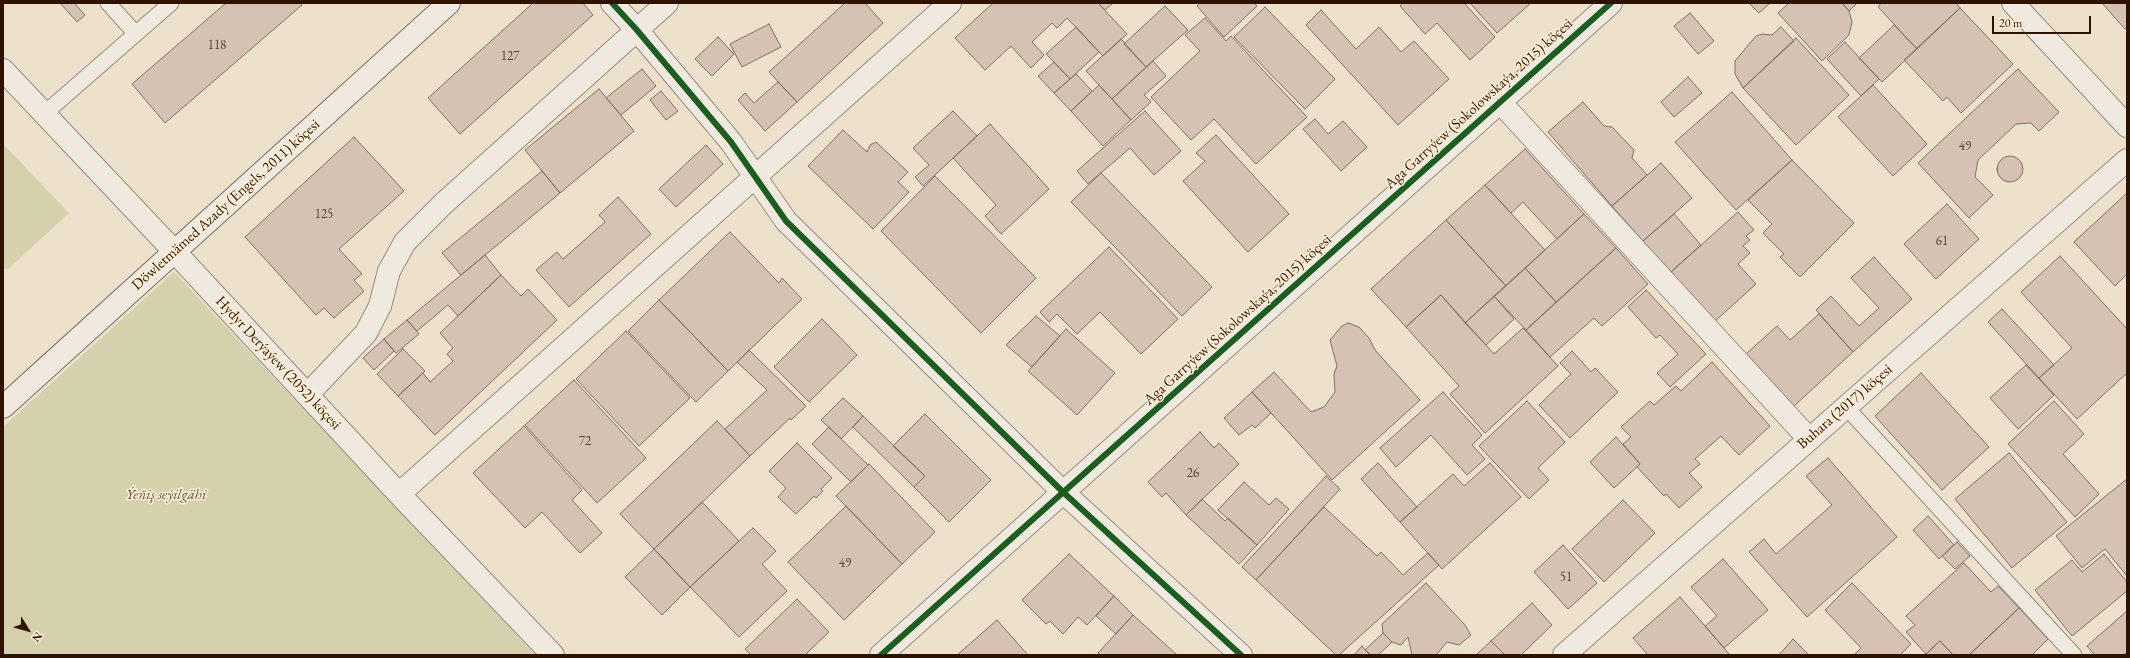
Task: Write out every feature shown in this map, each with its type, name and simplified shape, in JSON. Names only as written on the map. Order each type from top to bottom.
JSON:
[{"type":"street","name":"Döwletmämed Azady (Engels, 2011) köçesi","points":[[3,407],[449,3]]},
{"type":"street","points":[[612,3],[731,142],[754,178],[786,221],[1064,493],[1240,655]]},
{"type":"street","points":[[308,394],[366,333],[380,306],[389,271],[405,242],[443,204],[667,3]]},
{"type":"street","points":[[399,494],[950,3]]},
{"type":"street","name":"Aga Garryýew (Sokolowskaýa, 2015) köçesi","points":[[881,655],[1611,3]]},
{"type":"street","points":[[2013,3],[2127,126]]},
{"type":"street","name":"Hydyr Derýaýew (2052) köçesi","points":[[3,70],[308,394],[399,494],[553,655]]},
{"type":"street","points":[[1500,102],[1809,438]]},
{"type":"street","name":"Buhara (2017) köçesi","points":[[1564,655],[2127,160]]},
{"type":"lane","points":[[108,3],[136,34]]},
{"type":"lane","points":[[44,114],[171,3]]},
{"type":"lane","points":[[1846,407],[2074,655]]},
{"type":"green space","points":[[3,144],[69,213],[7,270],[6,268],[3,270]]},
{"type":"green space","name":"Ýeňiş seýilgähi","points":[[174,272],[536,655],[3,655],[3,427]]},
{"type":"building","points":[[60,3],[74,3],[85,15],[77,22]]},
{"type":"building","points":[[226,3],[300,3],[302,5],[165,123],[132,84]]},
{"type":"building","points":[[533,3],[583,3],[593,15],[460,134],[428,98]]},
{"type":"building","points":[[845,3],[865,3],[883,23],[797,102],[769,72]]},
{"type":"building","points":[[993,3],[1098,3],[1127,34],[1103,56],[1067,18],[1057,28],[1052,23],[1032,42],[1044,55],[1031,68],[1011,46],[985,70],[955,38]]},
{"type":"building","points":[[1098,3],[1113,3],[1105,10]]},
{"type":"building","points":[[1200,3],[1254,3],[1257,6],[1224,37],[1197,6]]},
{"type":"building","points":[[1403,3],[1464,3],[1495,37],[1470,60],[1437,23],[1425,34],[1400,6]]},
{"type":"building","points":[[1470,3],[1531,3],[1497,33]]},
{"type":"building","points":[[1749,3],[1770,3],[1759,13]]},
{"type":"building","points":[[1789,3],[1842,3],[1849,11],[1852,22],[1849,35],[1822,61],[1778,13]]},
{"type":"building","points":[[1842,3],[1857,3],[1849,11]]},
{"type":"building","points":[[1881,3],[1956,3],[1960,8],[1917,49],[1878,7]]},
{"type":"building","points":[[2102,3],[2127,3],[2127,27],[2125,29]]},
{"type":"building","points":[[1165,6],[1188,30],[1146,67],[1124,44]]},
{"type":"building","points":[[1265,7],[1335,79],[1305,109],[1234,37]]},
{"type":"building","points":[[1960,8],[2013,64],[1961,113],[1947,97],[1943,101],[1904,60]]},
{"type":"building","points":[[1321,10],[1356,49],[1379,27],[1401,52],[1414,41],[1449,79],[1398,125],[1306,25]]},
{"type":"building","points":[[1690,13],[1714,41],[1698,54],[1674,26]]},
{"type":"building","points":[[1205,18],[1226,41],[1231,36],[1307,117],[1256,164],[1214,119],[1191,140],[1151,97],[1200,51],[1185,35]]},
{"type":"building","points":[[769,24],[781,47],[742,67],[730,44]]},
{"type":"building","points":[[1894,25],[1917,49],[1882,82],[1859,58]]},
{"type":"building","points":[[1076,27],[1099,52],[1070,79],[1046,54]]},
{"type":"building","points":[[1781,27],[1794,41],[1743,88],[1735,74],[1735,61],[1756,36],[1762,34],[1772,35]]},
{"type":"building","points":[[718,37],[734,54],[712,76],[695,59]]},
{"type":"building","points":[[1796,38],[1849,95],[1796,145],[1743,88]]},
{"type":"building","points":[[1121,39],[1146,67],[1112,99],[1086,71]]},
{"type":"building","points":[[1845,42],[1879,79],[1861,96],[1827,59]]},
{"type":"building","points":[[1153,61],[1166,76],[1144,95],[1151,102],[1131,120],[1112,99]]},
{"type":"building","points":[[1054,62],[1070,79],[1054,93],[1038,76]]},
{"type":"building","points":[[642,69],[656,86],[621,115],[606,98]]},
{"type":"building","points":[[2018,69],[2059,112],[2039,131],[2031,123],[2016,124],[1978,160],[1975,177],[1993,195],[1969,218],[1918,163]]},
{"type":"building","points":[[1076,74],[1092,91],[1071,111],[1054,93]]},
{"type":"building","points":[[1688,77],[1702,93],[1674,117],[1661,102]]},
{"type":"building","points":[[778,82],[797,102],[765,131],[738,100],[745,93],[754,103]]},
{"type":"building","points":[[1099,85],[1131,120],[1103,146],[1071,111]]},
{"type":"building","points":[[1873,85],[1927,144],[1893,176],[1838,117]]},
{"type":"building","points":[[599,89],[634,131],[560,193],[525,150]]},
{"type":"building","points":[[661,91],[678,111],[666,120],[650,100]]},
{"type":"building","points":[[1732,92],[1792,160],[1736,210],[1675,142]]},
{"type":"building","points":[[1583,102],[1604,126],[1612,127],[1634,150],[1632,158],[1647,175],[1612,206],[1548,132]]},
{"type":"building","points":[[953,111],[977,136],[923,186],[915,177],[929,165],[913,148]]},
{"type":"building","points":[[1145,111],[1181,151],[1154,175],[1130,148],[1088,184],[1077,171]]},
{"type":"building","points":[[1315,119],[1328,134],[1343,121],[1367,147],[1341,171],[1303,129]]},
{"type":"building","points":[[990,124],[1049,189],[1001,234],[985,216],[996,205],[953,158]]},
{"type":"building","points":[[843,130],[867,152],[870,145],[876,142],[908,172],[898,182],[909,192],[873,229],[808,166]]},
{"type":"building","points":[[1216,135],[1289,214],[1248,252],[1183,181],[1205,161],[1196,153]]},
{"type":"building","points":[[354,137],[404,191],[339,249],[362,274],[354,280],[364,291],[334,318],[324,308],[316,315],[245,237]]},
{"type":"building","points":[[706,145],[723,164],[676,207],[659,189]]},
{"type":"building","points":[[1525,149],[1584,214],[1557,239],[1523,202],[1511,213],[1485,185]]},
{"type":"building","points":[[2010,156],[2019,160],[2023,169],[2019,178],[2010,182],[2001,178],[1997,169],[2001,160]]},
{"type":"building","points":[[1792,160],[1854,223],[1800,277],[1780,257],[1784,254],[1763,233],[1772,224],[1748,200]]},
{"type":"building","points":[[1661,163],[1692,198],[1643,241],[1612,206]]},
{"type":"building","points":[[542,171],[560,193],[461,275],[442,253]]},
{"type":"building","points":[[1101,173],[1212,287],[1182,316],[1071,202]]},
{"type":"building","points":[[935,176],[1036,278],[981,333],[881,231]]},
{"type":"building","points":[[1485,185],[1545,250],[1506,286],[1446,220]]},
{"type":"building","points":[[2127,193],[2127,274],[2115,286],[2074,242]]},
{"type":"building","points":[[618,197],[651,234],[569,307],[536,270],[557,252],[563,259],[605,222],[599,215]]},
{"type":"building","points":[[1947,204],[1979,239],[1936,279],[1904,244]]},
{"type":"building","points":[[1738,212],[1754,230],[1746,236],[1750,240],[1743,246],[1750,253],[1738,264],[1756,284],[1714,322],[1671,272]]},
{"type":"building","points":[[1584,214],[1616,248],[1556,302],[1525,268]]},
{"type":"building","points":[[1674,214],[1701,245],[1671,272],[1643,241]]},
{"type":"building","points":[[1446,220],[1506,286],[1465,323],[1441,295],[1406,327],[1371,289]]},
{"type":"building","points":[[730,232],[779,283],[782,278],[802,299],[728,371],[659,300]]},
{"type":"building","points":[[1109,247],[1178,319],[1141,354],[1100,312],[1077,334],[1057,314],[1049,322],[1040,312]]},
{"type":"building","points":[[1616,248],[1648,284],[1602,326],[1594,318],[1550,357],[1526,330]]},
{"type":"building","points":[[485,255],[501,275],[458,316],[448,305],[417,331],[407,320]]},
{"type":"building","points":[[2060,256],[2127,329],[2127,373],[2077,419],[2039,378],[2072,348],[2021,292]]},
{"type":"building","points":[[1874,257],[1912,299],[1853,352],[1816,310],[1831,296],[1859,326],[1879,308],[1851,278]]},
{"type":"building","points":[[1525,268],[1556,302],[1526,330],[1494,296]]},
{"type":"building","points":[[501,275],[521,296],[528,289],[557,320],[435,435],[398,396],[423,373],[430,382],[453,361],[447,354],[453,348],[440,333]]},
{"type":"building","points":[[1646,290],[1706,354],[1670,387],[1657,373],[1678,354],[1660,335],[1656,338],[1628,307]]},
{"type":"building","points":[[1441,295],[1494,354],[1523,328],[1558,366],[1485,433],[1450,394],[1459,386],[1406,327]]},
{"type":"building","points":[[1494,296],[1514,319],[1486,345],[1465,323]]},
{"type":"building","points":[[659,300],[728,371],[696,402],[628,331]]},
{"type":"building","points":[[2002,309],[2054,365],[2039,378],[1988,322]]},
{"type":"building","points":[[1819,314],[1853,352],[1794,406],[1746,354],[1777,326],[1790,340]]},
{"type":"building","points":[[1036,316],[1060,336],[1032,367],[1006,345]]},
{"type":"building","points":[[822,319],[857,355],[809,402],[774,367]]},
{"type":"building","points":[[407,320],[419,334],[396,353],[384,339]]},
{"type":"building","points":[[1348,323],[1359,327],[1369,338],[1375,350],[1420,400],[1332,480],[1252,392],[1274,372],[1311,412],[1324,407],[1335,392],[1334,374],[1337,366],[1330,340],[1342,326]]},
{"type":"building","points":[[1066,329],[1115,373],[1077,415],[1028,371]]},
{"type":"building","points":[[626,331],[690,398],[639,446],[576,379]]},
{"type":"building","points":[[384,339],[394,351],[374,370],[363,358]]},
{"type":"building","points":[[403,349],[425,371],[398,396],[377,374]]},
{"type":"building","points":[[749,350],[806,406],[791,420],[790,418],[750,456],[725,429],[767,390],[737,362]]},
{"type":"building","points":[[1572,351],[1591,372],[1595,368],[1618,392],[1570,438],[1539,405],[1571,374],[1560,363]]},
{"type":"building","points":[[1712,362],[1770,426],[1739,455],[1721,436],[1695,459],[1700,464],[1689,473],[1702,487],[1679,508],[1666,494],[1664,496],[1637,467],[1640,464],[1623,444],[1631,437],[1621,427],[1650,401],[1654,405],[1676,386],[1681,391]]},
{"type":"building","points":[[2026,365],[2054,395],[2018,429],[1990,398]]},
{"type":"building","points":[[1921,373],[1989,447],[1942,490],[1875,416]]},
{"type":"building","points":[[574,380],[646,458],[597,503],[525,425]]},
{"type":"building","points":[[1252,392],[1271,413],[1255,428],[1252,425],[1239,435],[1224,418]]},
{"type":"building","points":[[1443,392],[1482,435],[1472,445],[1485,459],[1467,475],[1431,435],[1396,467],[1380,448]]},
{"type":"building","points":[[843,398],[863,416],[841,439],[821,420]]},
{"type":"building","points":[[1527,401],[1565,442],[1538,468],[1549,480],[1529,499],[1479,446]]},
{"type":"building","points":[[2054,401],[2084,434],[2063,454],[2099,494],[2075,517],[2008,444]]},
{"type":"building","points":[[925,414],[991,480],[949,522],[914,487],[925,476],[893,446]]},
{"type":"building","points":[[863,416],[925,476],[914,487],[853,427]]},
{"type":"building","points":[[717,421],[750,456],[654,549],[620,514]]},
{"type":"building","points":[[524,426],[582,490],[572,500],[602,533],[580,553],[542,512],[525,528],[473,473]]},
{"type":"building","points":[[829,427],[868,465],[851,482],[812,444]]},
{"type":"building","points":[[1200,432],[1214,448],[1219,443],[1239,464],[1186,515],[1166,493],[1162,497],[1148,482]]},
{"type":"building","points":[[1616,437],[1640,464],[1614,488],[1590,462]]},
{"type":"building","points":[[797,443],[832,478],[821,489],[823,491],[816,498],[814,496],[796,514],[778,497],[786,488],[769,471]]},
{"type":"building","points":[[2009,453],[2067,522],[2012,568],[1955,499]]},
{"type":"building","points":[[1828,458],[1897,537],[1807,617],[1749,552],[1764,539],[1776,554],[1832,505],[1806,476]]},
{"type":"building","points":[[1378,463],[1417,507],[1400,522],[1361,479]]},
{"type":"building","points":[[1490,463],[1521,497],[1442,569],[1400,522],[1453,474],[1464,486]]},
{"type":"building","points":[[869,464],[935,532],[902,564],[836,496]]},
{"type":"building","points":[[1326,476],[1340,489],[1256,580],[1242,567]]},
{"type":"building","points":[[2127,479],[2127,576],[2105,549],[2082,568],[2056,536]]},
{"type":"building","points":[[1244,482],[1269,505],[1276,498],[1289,509],[1257,545],[1218,510]]},
{"type":"building","points":[[1202,499],[1225,521],[1228,518],[1257,545],[1239,564],[1186,515]]},
{"type":"building","points":[[1623,500],[1655,533],[1604,582],[1572,549]]},
{"type":"building","points":[[702,502],[739,541],[690,587],[654,549]]},
{"type":"building","points":[[846,506],[902,564],[844,620],[788,562]]},
{"type":"building","points":[[1324,507],[1377,556],[1381,552],[1403,575],[1428,553],[1439,565],[1339,655],[1336,655],[1256,580]]},
{"type":"building","points":[[1928,516],[1954,545],[1939,559],[1913,530]]},
{"type":"building","points":[[753,528],[776,551],[762,564],[787,591],[739,637],[690,587]]},
{"type":"building","points":[[1957,542],[1970,556],[1955,569],[1942,556]]},
{"type":"building","points":[[1563,545],[1597,583],[1568,609],[1534,572]]},
{"type":"building","points":[[654,549],[690,587],[662,615],[625,577]]},
{"type":"building","points":[[1069,554],[1114,596],[1087,625],[1078,617],[1063,634],[1050,621],[1046,624],[1022,600]]},
{"type":"building","points":[[2104,554],[2127,582],[2127,591],[2072,636],[2035,590],[2072,560],[2082,572]]},
{"type":"building","points":[[1723,559],[1768,610],[1724,648],[1705,626],[1717,616],[1691,587]]},
{"type":"building","points":[[1964,563],[1991,592],[1998,586],[2019,608],[1969,655],[1953,655],[1940,641],[1926,654],[1906,632],[1915,625],[1906,616]]},
{"type":"building","points":[[1426,583],[1465,625],[1471,635],[1459,645],[1447,642],[1436,655],[1412,655],[1408,637],[1401,645],[1392,642],[1383,633],[1382,624]]},
{"type":"building","points":[[1852,583],[1911,644],[1900,655],[1854,655],[1861,648],[1825,610]]},
{"type":"building","points":[[1114,596],[1133,615],[1116,634],[1096,616]]},
{"type":"building","points":[[1680,597],[1730,655],[1648,655],[1633,638]]},
{"type":"building","points":[[797,599],[829,632],[805,655],[751,655],[745,649]]},
{"type":"building","points":[[1532,603],[1552,625],[1521,655],[1505,655],[1491,641]]},
{"type":"building","points":[[2019,608],[2048,639],[2032,655],[1969,655]]},
{"type":"building","points":[[2127,611],[2127,652],[2123,655],[2095,655],[2087,646]]},
{"type":"building","points":[[1133,615],[1177,655],[1101,655],[1098,653]]},
{"type":"building","points":[[997,620],[1028,655],[957,655]]},
{"type":"building","points":[[1383,633],[1392,642],[1378,655],[1371,655],[1365,650]]},
{"type":"building","points":[[1793,639],[1809,655],[1779,655]]},
{"type":"building","points":[[1491,641],[1505,655],[1476,655]]},
{"type":"building","points":[[1940,641],[1953,655],[1924,655],[1926,654]]},
{"type":"building","points":[[1362,646],[1365,650],[1371,655],[1354,655]]},
{"type":"cycle path","points":[[612,3],[636,29],[731,142],[786,221],[1064,493],[1241,655]]},
{"type":"cycle path","points":[[881,655],[1611,3]]}]
